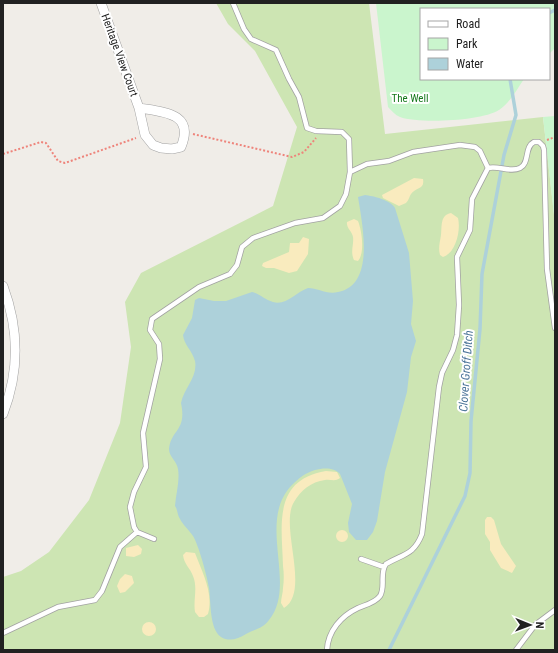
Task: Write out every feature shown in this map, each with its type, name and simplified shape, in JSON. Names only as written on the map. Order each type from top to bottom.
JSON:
[{"type":"street","name":"Heritage View Court","points":[[101,3],[139,108],[145,134]]},
{"type":"street","name":"Heritage View Court","points":[[139,108],[170,113],[178,117],[185,128],[185,133]]},
{"type":"street","points":[[145,134],[153,145],[172,149],[181,147],[185,133]]},
{"type":"street","points":[[3,286],[12,311],[17,352],[14,378],[3,414]]},
{"type":"lane","points":[[154,539],[137,532],[133,521],[131,502],[146,467],[143,433],[160,358],[159,344],[150,330],[152,319],[199,287],[230,274],[237,265],[242,247],[252,238],[295,223],[317,220],[329,215],[344,200],[350,172],[349,139],[342,132],[316,132],[307,128],[299,97],[276,50],[251,39],[244,29],[233,3]]},
{"type":"lane","points":[[488,168],[520,168],[525,164],[531,144],[539,142],[543,146],[547,269],[555,328]]},
{"type":"lane","points":[[350,172],[367,164],[389,161],[413,152],[460,145],[475,147],[480,151],[488,168]]},
{"type":"lane","points":[[327,650],[331,632],[339,622],[349,613],[373,602],[380,596],[382,592],[384,567],[391,561],[416,548],[422,534],[439,387],[442,373],[453,350],[457,335],[459,306],[457,257],[470,230],[472,198],[488,168]]},
{"type":"lane","points":[[3,633],[58,607],[95,600],[102,591],[120,547],[137,532]]},
{"type":"lane","points":[[361,559],[384,567]]},
{"type":"lane","points":[[516,650],[535,625],[555,610]]},
{"type":"path","points":[[185,133],[202,135],[292,157],[304,152],[325,131]]},
{"type":"path","points":[[3,154],[41,142],[46,143],[58,161],[65,163],[145,134]]},
{"type":"path","points":[[546,140],[555,137]]},
{"type":"green space","points":[[216,3],[369,3],[385,134],[543,117],[555,223],[555,650],[3,650],[3,577],[21,571],[49,552],[89,500],[120,423],[131,347],[125,302],[141,273],[273,206],[297,127],[255,51],[228,24]]},
{"type":"green space","name":"The Well","points":[[376,3],[555,3],[555,48],[550,53],[550,8],[420,8],[420,80],[523,80],[507,104],[491,114],[479,117],[435,121],[409,119],[400,117],[388,107]]},
{"type":"green space","points":[[555,116],[555,224],[543,117]]},
{"type":"sand","points":[[414,178],[423,179],[423,185],[411,194],[406,203],[399,206],[383,198],[382,195]]},
{"type":"sand","points":[[451,213],[458,218],[458,235],[451,251],[448,255],[443,257],[440,255],[439,250],[442,221],[447,214]]},
{"type":"sand","points":[[354,219],[358,221],[362,236],[362,253],[358,261],[354,260],[353,257],[353,237],[347,224],[347,222]]},
{"type":"sand","points":[[303,237],[309,239],[308,254],[297,271],[289,273],[262,266],[263,263],[289,252],[290,243],[299,243]]},
{"type":"sand","points":[[326,471],[337,472],[340,478],[335,480],[320,481],[307,487],[294,502],[290,513],[295,588],[292,600],[284,608],[281,603],[284,580],[282,521],[284,507],[288,494],[296,484],[309,476]]},
{"type":"sand","points":[[487,517],[491,517],[494,520],[501,544],[516,566],[512,573],[501,568],[490,550],[490,542],[485,534],[485,520]]},
{"type":"sand","points":[[340,530],[344,530],[348,536],[344,542],[340,542],[336,538],[336,534]]},
{"type":"sand","points":[[138,545],[142,549],[141,554],[134,557],[126,556],[126,548]]},
{"type":"sand","points":[[186,552],[195,553],[208,590],[208,614],[204,617],[199,617],[195,612],[195,585],[193,576],[183,555]]},
{"type":"sand","points":[[125,574],[132,576],[134,583],[125,592],[120,593],[117,586],[120,579]]},
{"type":"sand","points":[[149,622],[154,624],[156,629],[154,634],[149,636],[144,634],[142,629],[144,624]]},
{"type":"water","points":[[365,195],[377,197],[390,203],[395,208],[409,253],[413,301],[411,324],[416,341],[411,357],[407,392],[385,472],[377,521],[373,532],[367,540],[356,540],[349,532],[348,523],[352,504],[340,474],[332,469],[321,469],[305,474],[292,485],[282,500],[277,517],[280,589],[277,605],[267,623],[261,627],[237,638],[230,640],[224,639],[217,633],[212,621],[209,588],[198,547],[193,536],[179,517],[175,506],[178,474],[177,466],[169,452],[170,442],[182,419],[181,403],[193,377],[195,367],[194,357],[185,342],[183,335],[192,318],[195,300],[199,298],[214,301],[226,301],[252,292],[270,301],[278,303],[287,300],[308,288],[334,293],[350,287],[358,278],[362,266],[364,252],[362,222],[358,197]]},
{"type":"waterway","name":"Clover Groff Ditch","points":[[550,12],[555,10]]},
{"type":"waterway","name":"Clover Groff Ditch","points":[[389,650],[465,496],[470,473],[471,421],[480,329],[482,274],[504,155],[516,115],[510,80]]}]
